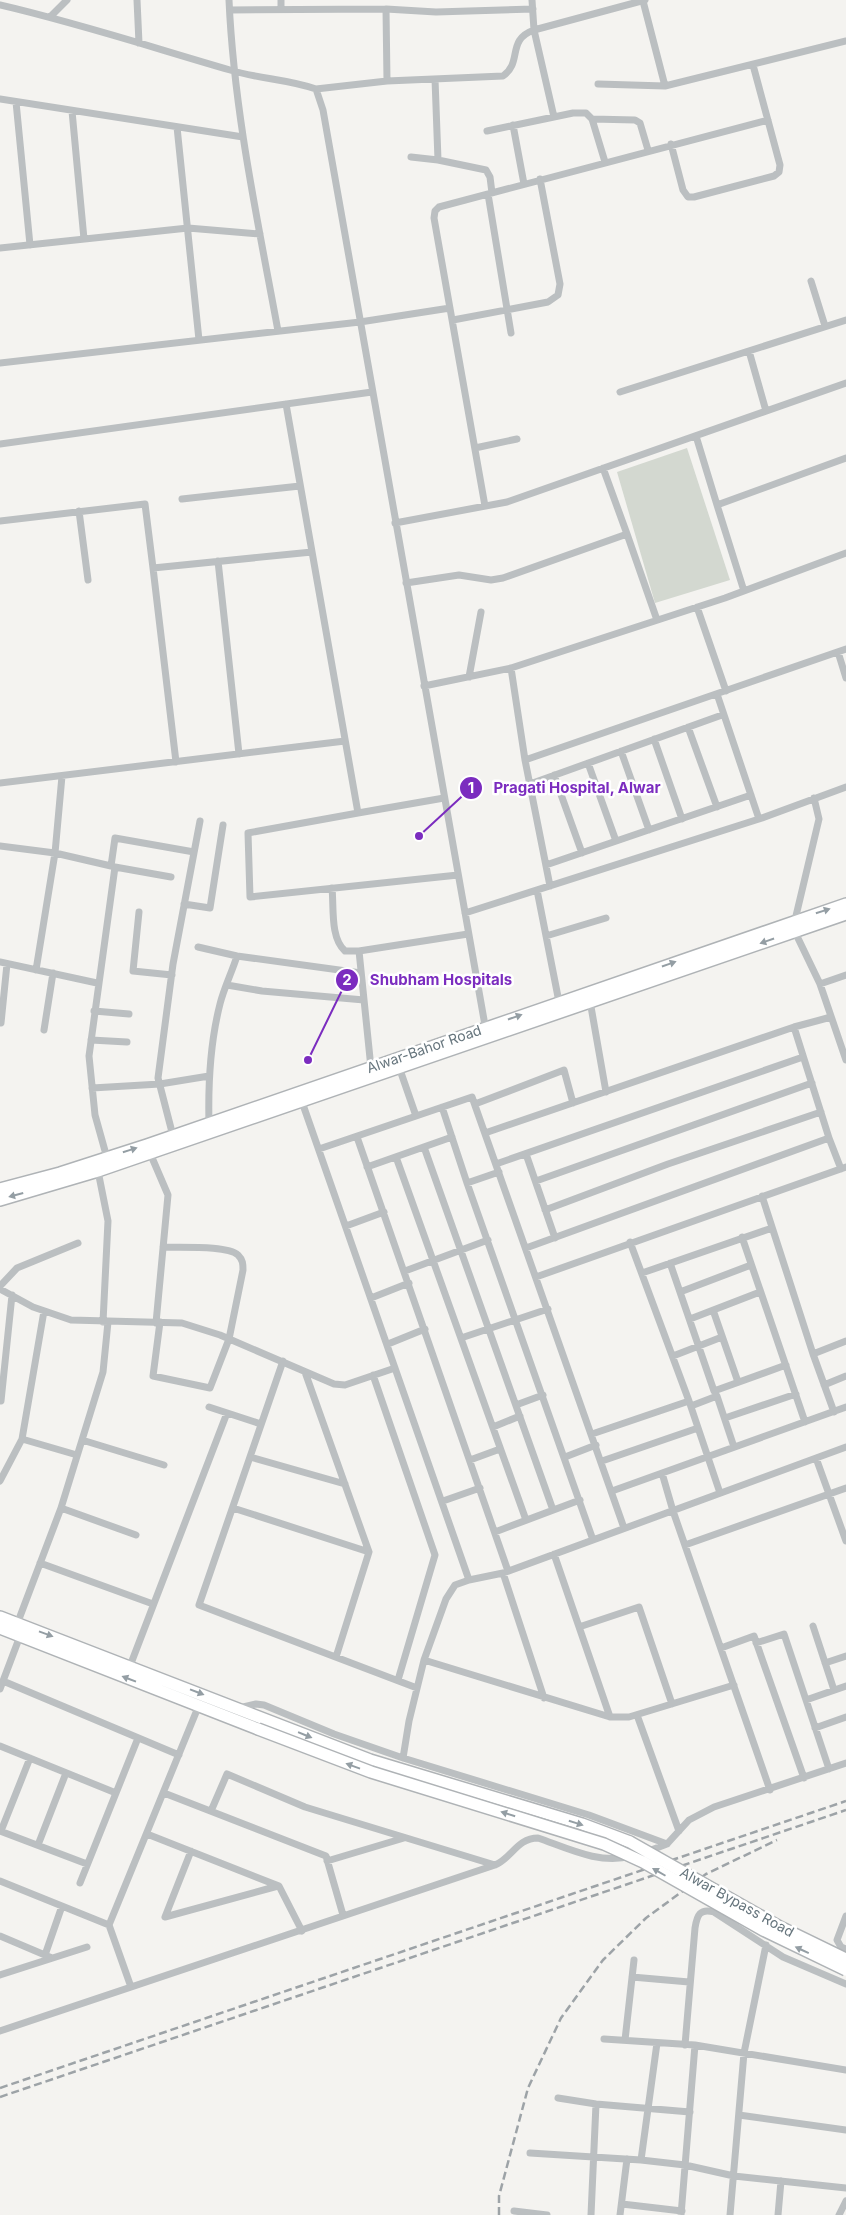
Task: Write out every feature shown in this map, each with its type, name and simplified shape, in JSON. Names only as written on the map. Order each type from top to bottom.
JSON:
[{"type":"main road","name":"Alwar-Bahor Road","points":[[0,1200],[150,1154],[371,1068],[590,1001],[795,926],[846,904]]},
{"type":"main road","name":"Alwar-Bahor Road","points":[[0,1189],[107,1158],[209,1124],[399,1067],[559,1002],[795,926],[846,914]]},
{"type":"main road","points":[[0,1617],[17,1631],[198,1705],[259,1723],[370,1772],[585,1837],[611,1847],[763,1930],[846,1970]]},
{"type":"main road","points":[[0,1628],[17,1631],[130,1666],[239,1708],[259,1723]]},
{"type":"main road","name":"Alwar Bypass Road","points":[[259,1723],[370,1760],[582,1824],[630,1842],[780,1927],[846,1959]]},
{"type":"street","points":[[50,17],[68,0]]},
{"type":"street","points":[[137,0],[140,43]]},
{"type":"street","points":[[229,0],[233,71],[278,331]]},
{"type":"street","points":[[281,0],[281,9]]},
{"type":"street","points":[[355,0],[356,9]]},
{"type":"street","points":[[402,0],[402,10]]},
{"type":"street","points":[[532,0],[534,30],[554,117]]},
{"type":"street","points":[[0,5],[50,17],[233,71],[296,82],[316,89],[387,81],[503,76],[508,72],[513,63],[519,39],[524,34],[644,0],[665,86]]},
{"type":"street","points":[[230,10],[386,9],[436,12],[533,9]]},
{"type":"street","points":[[386,9],[387,81]]},
{"type":"street","points":[[598,84],[665,86],[846,41]]},
{"type":"street","points":[[671,144],[683,190],[688,197],[774,176],[779,172],[780,165],[753,65]]},
{"type":"street","points":[[435,80],[438,160]]},
{"type":"street","points":[[316,89],[323,110],[486,1032]]},
{"type":"street","points":[[0,99],[243,137]]},
{"type":"street","points":[[16,102],[30,245]]},
{"type":"street","points":[[72,110],[84,239]]},
{"type":"street","points":[[486,131],[586,112],[592,119],[605,162]]},
{"type":"street","points":[[592,119],[635,120],[640,123],[648,150]]},
{"type":"street","points":[[485,506],[435,211],[439,207],[490,193],[768,120]]},
{"type":"street","points":[[513,125],[524,184]]},
{"type":"street","points":[[178,127],[199,340]]},
{"type":"street","points":[[411,156],[486,170],[490,177],[490,193],[511,333]]},
{"type":"street","points":[[453,320],[548,302],[558,295],[560,284],[540,180]]},
{"type":"street","points":[[0,248],[188,228],[260,234]]},
{"type":"street","points":[[811,281],[825,326]]},
{"type":"street","points":[[0,363],[360,322],[450,308]]},
{"type":"street","points":[[620,392],[846,320]]},
{"type":"street","points":[[749,351],[766,411]]},
{"type":"street","points":[[395,523],[507,502],[846,383]]},
{"type":"street","points":[[0,444],[372,392]]},
{"type":"street","points":[[286,404],[358,813]]},
{"type":"street","points":[[696,436],[744,591]]},
{"type":"street","points":[[475,448],[517,438]]},
{"type":"street","points":[[717,505],[846,458]]},
{"type":"street","points":[[603,468],[657,620]]},
{"type":"street","points":[[182,500],[300,486]]},
{"type":"street","points":[[0,521],[145,504],[176,762]]},
{"type":"street","points":[[79,512],[88,580]]},
{"type":"street","points":[[406,583],[459,575],[490,580],[504,578],[627,534]]},
{"type":"street","points":[[154,568],[312,552]]},
{"type":"street","points":[[424,686],[511,668],[744,591],[846,553]]},
{"type":"street","points":[[218,561],[239,754]]},
{"type":"street","points":[[697,607],[726,691]]},
{"type":"street","points":[[469,677],[481,612]]},
{"type":"street","points":[[526,760],[846,649]]},
{"type":"street","points":[[838,652],[846,678]]},
{"type":"street","points":[[511,668],[530,784],[550,886]]},
{"type":"street","points":[[717,694],[722,715],[759,818]]},
{"type":"street","points":[[530,784],[722,715]]},
{"type":"street","points":[[688,727],[717,807]]},
{"type":"street","points":[[654,739],[682,819]]},
{"type":"street","points":[[0,783],[345,741]]},
{"type":"street","points":[[621,751],[649,830]]},
{"type":"street","points":[[588,763],[616,841]]},
{"type":"street","points":[[554,775],[582,853]]},
{"type":"street","points":[[36,970],[55,853],[62,776]]},
{"type":"street","points":[[465,913],[759,818],[846,787]]},
{"type":"street","points":[[546,865],[751,795]]},
{"type":"street","points":[[444,798],[248,833],[250,897],[458,875]]},
{"type":"street","points":[[814,798],[819,819],[795,926],[820,984],[846,1059]]},
{"type":"street","points":[[172,1136],[158,1078],[172,975],[200,820]]},
{"type":"street","points":[[184,904],[210,908],[223,825]]},
{"type":"street","points":[[107,1158],[95,1115],[88,1056],[115,838],[194,852]]},
{"type":"street","points":[[0,856],[0,846],[55,853],[171,877]]},
{"type":"street","points":[[332,888],[336,938],[339,946],[345,951],[359,951],[468,934]]},
{"type":"street","points":[[538,890],[559,1002]]},
{"type":"street","points":[[139,912],[133,971],[172,975]]},
{"type":"street","points":[[546,936],[606,918]]},
{"type":"street","points":[[198,947],[237,956],[361,973]]},
{"type":"street","points":[[359,951],[371,1068]]},
{"type":"street","points":[[209,1124],[209,1076],[214,1032],[220,1002],[237,956]]},
{"type":"street","points":[[1,1023],[3,963],[97,983]]},
{"type":"street","points":[[44,1030],[53,973]]},
{"type":"street","points":[[820,984],[846,975]]},
{"type":"street","points":[[227,984],[262,991],[364,1000]]},
{"type":"street","points":[[590,1001],[606,1092]]},
{"type":"street","points":[[94,1011],[129,1014]]},
{"type":"street","points":[[485,1133],[831,1016]]},
{"type":"street","points":[[536,1277],[630,1242],[844,1168],[829,1138],[794,1027]]},
{"type":"street","points":[[91,1040],[127,1042]]},
{"type":"street","points":[[496,1164],[731,1080],[803,1057]]},
{"type":"street","points":[[399,1067],[416,1116]]},
{"type":"street","points":[[475,1104],[564,1070],[573,1103]]},
{"type":"street","points":[[92,1088],[160,1084],[209,1076]]},
{"type":"street","points":[[536,1181],[812,1083]]},
{"type":"street","points":[[300,1096],[469,1580]]},
{"type":"street","points":[[319,1149],[472,1097],[602,1461],[624,1528]]},
{"type":"street","points":[[442,1107],[593,1540]]},
{"type":"street","points":[[546,1210],[668,1164],[821,1112]]},
{"type":"street","points":[[356,1136],[426,1329],[495,1532],[544,1698]]},
{"type":"street","points":[[367,1167],[452,1138]]},
{"type":"street","points":[[526,1248],[829,1138]]},
{"type":"street","points":[[424,1146],[553,1510]]},
{"type":"street","points":[[150,1154],[168,1195],[163,1247],[153,1376],[210,1388],[229,1340],[243,1270],[243,1261],[238,1254],[227,1250],[163,1247]]},
{"type":"street","points":[[526,1154],[555,1238]]},
{"type":"street","points":[[396,1156],[526,1520]]},
{"type":"street","points":[[0,1689],[17,1631],[60,1508],[103,1372],[108,1221],[98,1171]]},
{"type":"street","points":[[467,1183],[499,1172]]},
{"type":"street","points":[[762,1196],[813,1354],[834,1412]]},
{"type":"street","points":[[346,1226],[384,1212]]},
{"type":"street","points":[[642,1273],[772,1228]]},
{"type":"street","points":[[742,1237],[805,1422]]},
{"type":"street","points":[[405,1271],[488,1240]]},
{"type":"street","points":[[630,1242],[690,1403],[720,1493]]},
{"type":"street","points":[[78,1243],[17,1268],[0,1287],[12,1295],[44,1310],[71,1320],[182,1322],[283,1361],[334,1384],[345,1385],[395,1368]]},
{"type":"street","points":[[670,1263],[714,1391],[786,1365]]},
{"type":"street","points":[[680,1292],[751,1265]]},
{"type":"street","points":[[372,1298],[409,1284]]},
{"type":"street","points":[[690,1319],[760,1292]]},
{"type":"street","points":[[1,1401],[12,1295]]},
{"type":"street","points":[[461,1338],[548,1309]]},
{"type":"street","points":[[0,1482],[22,1439],[44,1310]]},
{"type":"street","points":[[713,1310],[738,1382]]},
{"type":"street","points":[[388,1344],[426,1329]]},
{"type":"street","points":[[673,1356],[722,1337]]},
{"type":"street","points":[[813,1354],[846,1341]]},
{"type":"street","points":[[283,1361],[199,1605],[417,1688]]},
{"type":"street","points":[[305,1372],[369,1552],[336,1657]]},
{"type":"street","points":[[373,1376],[436,1555],[398,1680]]},
{"type":"street","points":[[824,1384],[846,1376]]},
{"type":"street","points":[[725,1418],[796,1394]]},
{"type":"street","points":[[516,1405],[543,1395]]},
{"type":"street","points":[[592,1434],[717,1396],[734,1447]]},
{"type":"street","points":[[209,1408],[261,1424]]},
{"type":"street","points":[[612,1491],[846,1408]]},
{"type":"street","points":[[130,1666],[227,1413]]},
{"type":"street","points":[[493,1427],[520,1416]]},
{"type":"street","points":[[602,1461],[698,1428]]},
{"type":"street","points":[[22,1439],[77,1455]]},
{"type":"street","points":[[82,1440],[164,1465]]},
{"type":"street","points":[[565,1457],[596,1445]]},
{"type":"street","points":[[403,1758],[424,1660],[446,1599],[455,1585],[506,1572],[846,1447]]},
{"type":"street","points":[[470,1460],[500,1448]]},
{"type":"street","points":[[250,1457],[345,1484]]},
{"type":"street","points":[[816,1458],[829,1495],[843,1521],[846,1541]]},
{"type":"street","points":[[662,1473],[673,1511],[770,1790]]},
{"type":"street","points":[[443,1501],[480,1488]]},
{"type":"street","points":[[685,1544],[846,1488]]},
{"type":"street","points":[[495,1532],[580,1500]]},
{"type":"street","points":[[60,1508],[136,1535]]},
{"type":"street","points":[[233,1508],[369,1552]]},
{"type":"street","points":[[554,1554],[610,1717]]},
{"type":"street","points":[[40,1563],[153,1604]]},
{"type":"street","points":[[579,1628],[639,1607],[672,1704]]},
{"type":"street","points":[[813,1626],[834,1690]]},
{"type":"street","points":[[756,1643],[784,1634],[829,1769]]},
{"type":"street","points":[[721,1648],[754,1636],[804,1778]]},
{"type":"street","points":[[825,1663],[846,1656]]},
{"type":"street","points":[[424,1660],[610,1717],[637,1715],[734,1685]]},
{"type":"street","points":[[3,1681],[179,1755]]},
{"type":"street","points":[[806,1700],[846,1686]]},
{"type":"street","points":[[239,1708],[256,1704],[264,1705],[334,1734],[403,1758],[589,1815],[667,1844]]},
{"type":"street","points":[[131,1987],[109,1925],[198,1705]]},
{"type":"street","points":[[637,1715],[679,1831]]},
{"type":"street","points":[[815,1728],[846,1717]]},
{"type":"street","points":[[80,1883],[138,1738]]},
{"type":"street","points":[[0,1746],[116,1793]]},
{"type":"street","points":[[30,1758],[0,1831],[87,1864]]},
{"type":"street","points":[[0,2031],[496,1865],[503,1862],[521,1842],[529,1838],[538,1838],[611,1860],[667,1844],[689,1820],[714,1807],[770,1790],[846,1763]]},
{"type":"street","points":[[38,1845],[66,1772]]},
{"type":"street","points":[[211,1811],[227,1774],[305,1807],[496,1865]]},
{"type":"street","points":[[164,1793],[326,1856],[343,1915]]},
{"type":"street","points":[[147,1834],[279,1886],[302,1931]]},
{"type":"street","points":[[327,1861],[405,1838]]},
{"type":"street","points":[[191,1851],[165,1917],[279,1886]]},
{"type":"street","points":[[0,1881],[109,1925]]},
{"type":"street","points":[[48,1956],[62,1906]]},
{"type":"street","points":[[685,2045],[695,1928],[697,1915],[701,1912],[707,1910],[714,1912],[804,1967],[846,1984]]},
{"type":"street","points":[[846,1916],[837,1940],[841,1947],[846,1949]]},
{"type":"street","points":[[0,1936],[48,1956]]},
{"type":"street","points":[[730,2215],[744,2053],[766,1945]]},
{"type":"street","points":[[0,1975],[48,1956],[87,1946]]},
{"type":"street","points":[[625,2040],[634,1960]]},
{"type":"street","points":[[632,1977],[689,1982]]},
{"type":"street","points":[[604,2039],[695,2046],[846,2070]]},
{"type":"street","points":[[640,2160],[657,2043]]},
{"type":"street","points":[[622,2204],[682,2213],[695,2046]]},
{"type":"street","points":[[558,2098],[596,2104],[690,2112]]},
{"type":"street","points":[[591,2215],[596,2104]]},
{"type":"street","points":[[739,2115],[846,2130]]},
{"type":"street","points":[[530,2153],[640,2160],[685,2165],[734,2176],[846,2188]]},
{"type":"street","points":[[620,2215],[627,2159]]},
{"type":"street","points":[[778,2215],[781,2181]]},
{"type":"street","points":[[839,2215],[846,2201]]},
{"type":"street","points":[[514,2211],[547,2215]]},
{"type":"shaded area","points":[[687,448],[730,580],[655,603],[617,472]]},
{"type":"railway","points":[[0,2088],[846,1801]]},
{"type":"railway","points":[[0,2097],[846,1810]]},
{"type":"railway","points":[[499,2215],[499,2196],[528,2088],[561,2018],[603,1960],[646,1918],[706,1874],[777,1840]]},
{"type":"place","name":"Pragati Hospital, Alwar","points":[[419,836]]},
{"type":"place","name":"Shubham Hospitals","points":[[308,1060]]}]
